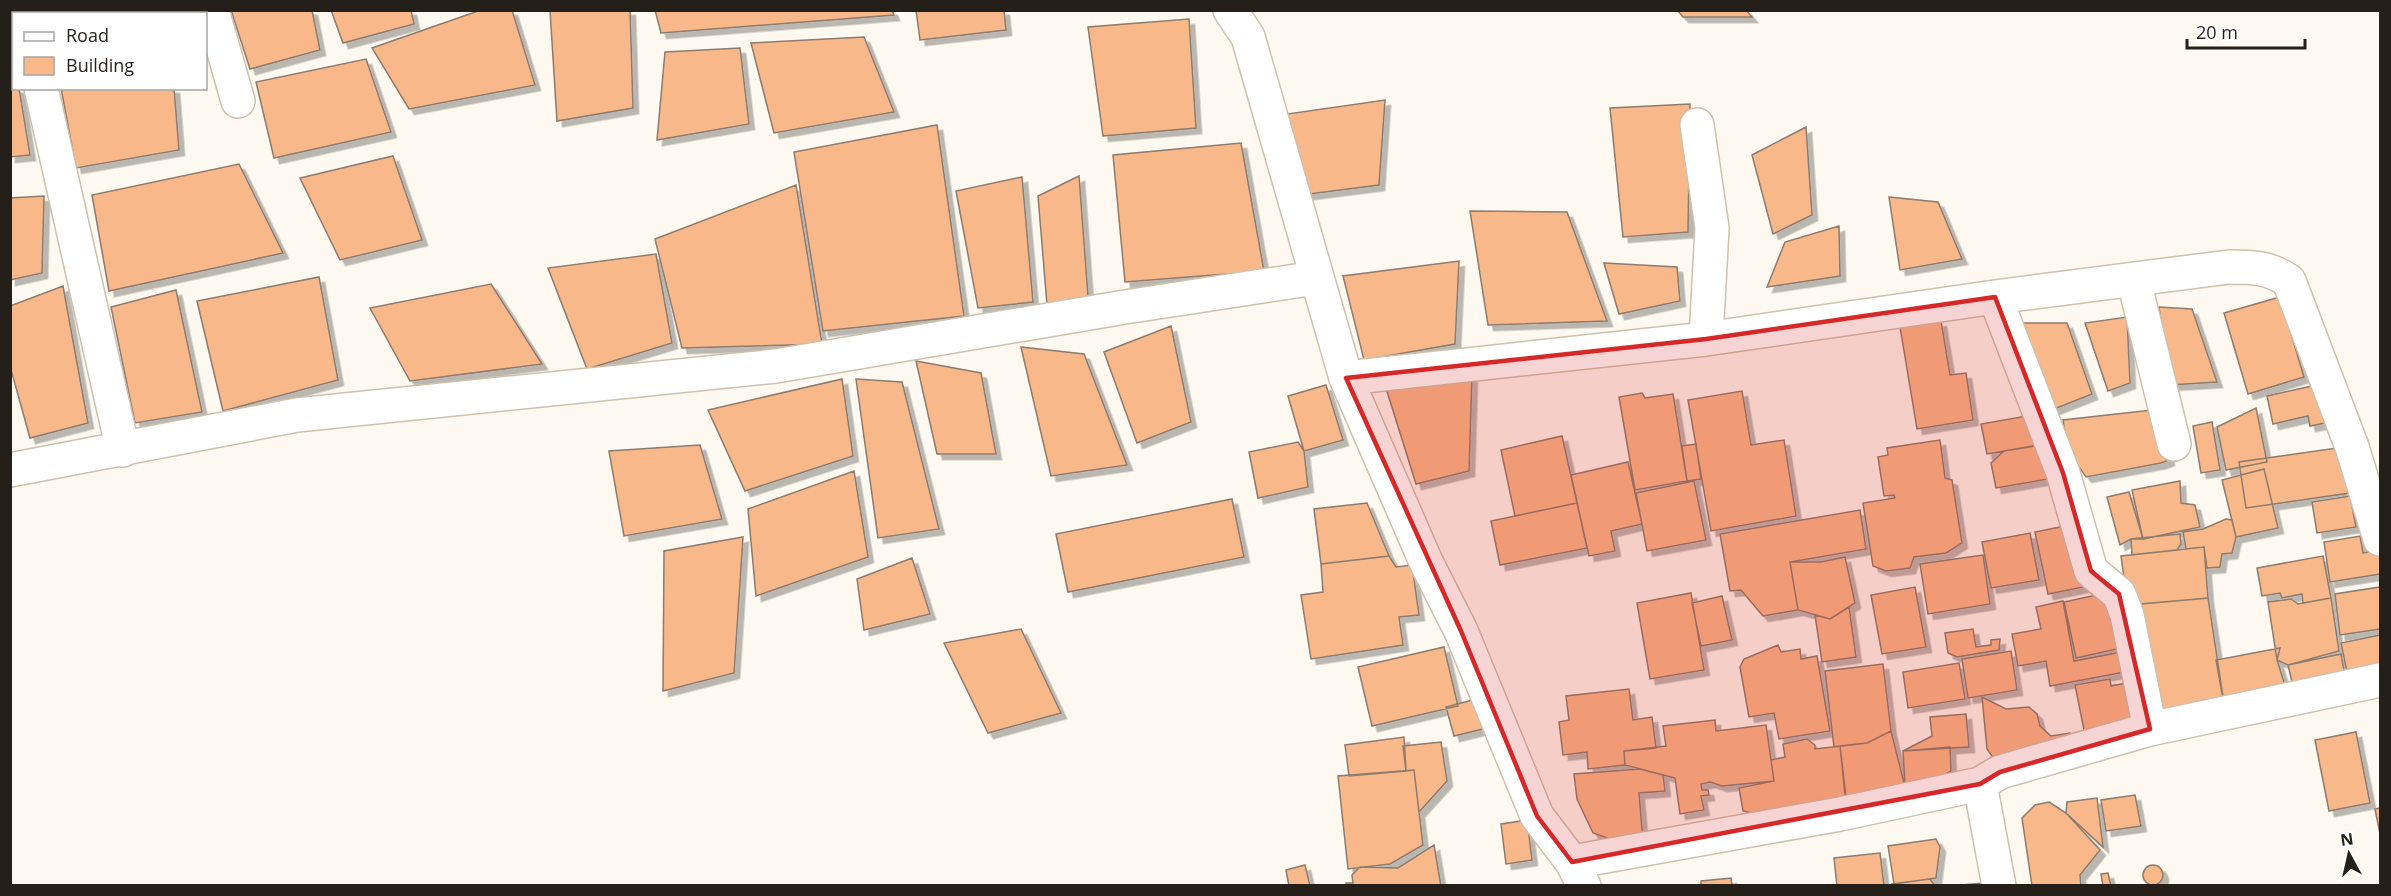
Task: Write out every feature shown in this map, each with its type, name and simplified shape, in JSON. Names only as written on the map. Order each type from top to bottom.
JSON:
[{"type":"street","points":[[212,10],[238,101]]},
{"type":"street","points":[[1230,10],[1248,37],[1315,278],[1346,378],[1426,562],[1461,631],[1537,816],[1578,874],[1980,784],[2001,772],[2150,729],[2380,680]]},
{"type":"street","points":[[41,90],[123,450]]},
{"type":"street","points":[[1697,125],[1712,228],[1706,339]]},
{"type":"street","points":[[1346,378],[1706,339],[1995,297],[2134,281],[2229,267],[2261,267],[2275,271],[2289,281],[2352,447],[2380,539]]},
{"type":"street","points":[[10,470],[297,415],[776,366],[1125,307],[1315,278]]},
{"type":"street","points":[[2134,281],[2174,444]]},
{"type":"street","points":[[1995,297],[2064,473],[2091,571],[2119,594],[2127,615],[2150,729]]},
{"type":"street","points":[[1980,784],[1999,885]]},
{"type":"highlighted area","points":[[1995,297],[2063,473],[2091,571],[2119,594],[2150,729],[2000,772],[1980,784],[1572,862],[1537,816],[1461,631],[1346,378],[1706,339]]},
{"type":"building","points":[[45,10],[168,10],[168,12],[46,12]]},
{"type":"building","points":[[231,10],[312,10],[320,50],[250,69]]},
{"type":"building","points":[[331,10],[411,10],[414,24],[343,43]]},
{"type":"building","points":[[481,10],[512,10],[535,85],[409,109],[372,48]]},
{"type":"building","points":[[550,10],[630,10],[633,108],[557,121]]},
{"type":"building","points":[[655,10],[892,10],[894,15],[661,33]]},
{"type":"building","points":[[916,10],[1004,10],[1006,30],[920,40]]},
{"type":"building","points":[[1677,10],[1746,10],[1752,17],[1683,17]]},
{"type":"building","points":[[1189,19],[1196,128],[1103,136],[1088,27]]},
{"type":"building","points":[[864,37],[894,112],[774,133],[751,43]]},
{"type":"building","points":[[10,38],[12,90],[19,90],[30,155],[10,157]]},
{"type":"building","points":[[740,48],[749,124],[657,140],[665,52]]},
{"type":"building","points":[[366,59],[391,132],[274,158],[256,82]]},
{"type":"building","points":[[61,90],[174,90],[179,150],[76,168]]},
{"type":"building","points":[[1385,100],[1379,185],[1301,195],[1280,115]]},
{"type":"building","points":[[1690,104],[1688,232],[1623,237],[1610,108]]},
{"type":"building","points":[[937,125],[964,316],[823,331],[794,152]]},
{"type":"building","points":[[1806,127],[1812,215],[1773,234],[1752,155]]},
{"type":"building","points":[[1241,143],[1264,271],[1125,282],[1113,155]]},
{"type":"building","points":[[393,156],[422,240],[340,260],[300,178]]},
{"type":"building","points":[[239,164],[283,253],[109,291],[92,195]]},
{"type":"building","points":[[1079,176],[1088,296],[1047,305],[1038,196]]},
{"type":"building","points":[[1022,177],[1033,302],[978,308],[956,191]]},
{"type":"building","points":[[796,185],[822,344],[682,348],[655,239]]},
{"type":"building","points":[[44,196],[42,273],[10,280],[10,198]]},
{"type":"building","points":[[1889,197],[1938,202],[1962,259],[1900,270]]},
{"type":"building","points":[[1470,211],[1567,212],[1607,321],[1488,325]]},
{"type":"building","points":[[1839,226],[1840,276],[1767,287],[1785,242]]},
{"type":"building","points":[[656,254],[672,343],[587,369],[548,268]]},
{"type":"building","points":[[1459,261],[1455,344],[1364,360],[1343,276]]},
{"type":"building","points":[[1604,263],[1677,267],[1680,301],[1619,314]]},
{"type":"building","points":[[319,277],[338,380],[223,411],[197,301]]},
{"type":"building","points":[[491,284],[542,364],[410,381],[370,308]]},
{"type":"building","points":[[63,286],[88,423],[30,438],[10,366],[10,306]]},
{"type":"building","points":[[176,290],[202,412],[135,423],[111,307]]},
{"type":"building","points":[[2280,297],[2304,377],[2248,394],[2224,313]]},
{"type":"building","points":[[2159,307],[2192,309],[2217,382],[2170,385]]},
{"type":"building","points":[[2127,317],[2130,383],[2108,391],[2085,323]]},
{"type":"building","points":[[1941,321],[1950,375],[1966,373],[1973,420],[1917,429],[1900,327]]},
{"type":"building","points":[[2021,323],[2067,323],[2092,394],[2049,411]]},
{"type":"building","points":[[1171,326],[1191,422],[1137,443],[1104,352]]},
{"type":"building","points":[[1021,347],[1084,354],[1127,465],[1051,476]]},
{"type":"building","points":[[916,361],[981,373],[996,454],[937,454]]},
{"type":"building","points":[[1472,376],[1469,471],[1416,484],[1386,388]]},
{"type":"building","points":[[842,379],[853,456],[745,491],[708,410]]},
{"type":"building","points":[[856,379],[902,382],[939,529],[878,538]]},
{"type":"building","points":[[2321,384],[2330,422],[2310,426],[2308,416],[2273,424],[2267,396]]},
{"type":"building","points":[[1326,385],[1343,440],[1304,451],[1288,396]]},
{"type":"building","points":[[1742,391],[1751,445],[1784,440],[1796,516],[1711,531],[1688,400]]},
{"type":"building","points":[[1642,393],[1645,398],[1673,394],[1687,481],[1635,490],[1619,397]]},
{"type":"building","points":[[2256,408],[2267,462],[2226,470],[2217,427]]},
{"type":"building","points":[[2161,409],[2169,460],[2086,477],[2068,451],[2063,420]]},
{"type":"building","points":[[2032,415],[2038,445],[1987,454],[1981,424]]},
{"type":"building","points":[[2212,422],[2220,470],[2201,473],[2193,426]]},
{"type":"building","points":[[1562,436],[1577,503],[1515,516],[1501,450]]},
{"type":"building","points":[[1940,440],[1945,478],[1952,480],[1962,543],[1946,553],[1914,557],[1910,568],[1886,571],[1873,566],[1863,503],[1895,498],[1894,495],[1884,496],[1878,457],[1888,455],[1887,448]]},
{"type":"building","points":[[1298,442],[1304,451],[1308,487],[1258,498],[1249,452]]},
{"type":"building","points":[[1696,444],[1701,479],[1687,481],[1682,446]]},
{"type":"building","points":[[2049,444],[2054,478],[1996,488],[1991,463],[2004,451]]},
{"type":"building","points":[[700,445],[722,519],[624,536],[609,451]]},
{"type":"building","points":[[2344,447],[2350,493],[2246,508],[2239,462]]},
{"type":"building","points":[[1628,462],[1642,524],[1611,531],[1615,551],[1589,556],[1571,475]]},
{"type":"building","points":[[2264,469],[2278,528],[2236,537],[2222,480]]},
{"type":"building","points":[[854,471],[868,557],[756,596],[748,509]]},
{"type":"building","points":[[1694,481],[1706,540],[1647,551],[1636,493]]},
{"type":"building","points":[[2180,481],[2181,503],[2195,505],[2200,527],[2143,539],[2132,490]]},
{"type":"building","points":[[2129,492],[2143,539],[2131,539],[2120,545],[2107,497]]},
{"type":"building","points":[[2350,496],[2356,527],[2317,533],[2312,502]]},
{"type":"building","points":[[1232,499],[1244,557],[1068,592],[1056,534]]},
{"type":"building","points":[[1367,503],[1389,556],[1321,564],[1314,509]]},
{"type":"building","points":[[1577,503],[1587,548],[1500,565],[1491,521]]},
{"type":"building","points":[[1860,510],[1866,549],[1790,562],[1798,610],[1763,616],[1741,590],[1730,591],[1720,534]]},
{"type":"building","points":[[2226,519],[2232,520],[2236,537],[2232,553],[2222,554],[2220,567],[2207,568],[2204,547],[2186,549],[2183,532],[2203,529]]},
{"type":"building","points":[[2075,524],[2088,586],[2048,594],[2035,532]]},
{"type":"building","points":[[2030,533],[2039,580],[1991,588],[1982,542]]},
{"type":"building","points":[[2180,534],[2181,544],[2177,550],[2132,555],[2131,539]]},
{"type":"building","points":[[2360,536],[2363,553],[2380,550],[2380,574],[2330,582],[2324,542]]},
{"type":"building","points":[[743,537],[734,673],[663,691],[664,551]]},
{"type":"building","points":[[2204,547],[2208,598],[2141,604],[2125,585],[2121,556]]},
{"type":"building","points":[[1983,555],[1990,604],[1928,614],[1920,564]]},
{"type":"building","points":[[1389,556],[1396,567],[1412,565],[1419,615],[1399,617],[1403,645],[1311,659],[1301,595],[1323,592],[1321,564]]},
{"type":"building","points":[[2323,556],[2331,598],[2303,603],[2302,594],[2282,598],[2280,593],[2262,596],[2257,568]]},
{"type":"building","points":[[1845,557],[1855,603],[1830,619],[1798,610],[1790,562],[1821,562]]},
{"type":"building","points":[[912,558],[930,614],[864,630],[857,579]]},
{"type":"building","points":[[1915,587],[1926,647],[1882,654],[1871,595]]},
{"type":"building","points":[[2380,587],[2380,629],[2340,635],[2335,594]]},
{"type":"building","points":[[2115,591],[2126,647],[2076,658],[2064,602]]},
{"type":"building","points":[[1691,593],[1704,670],[1650,679],[1637,603]]},
{"type":"building","points":[[1722,596],[1732,640],[1701,646],[1692,603]]},
{"type":"building","points":[[2208,598],[2225,710],[2162,723],[2141,604]]},
{"type":"building","points":[[2331,598],[2339,651],[2288,665],[2277,660],[2268,602],[2291,599],[2298,604]]},
{"type":"building","points":[[2063,601],[2074,661],[2127,651],[2130,671],[2050,686],[2046,661],[2018,666],[2012,634],[2041,629],[2036,607]]},
{"type":"building","points":[[1849,607],[1856,657],[1822,662],[1815,615],[1830,619]]},
{"type":"building","points":[[1021,629],[1061,713],[988,733],[944,643]]},
{"type":"building","points":[[1973,629],[1976,647],[1991,645],[1991,640],[2000,639],[1999,650],[1957,657],[1948,653],[1945,633]]},
{"type":"building","points":[[2380,635],[2380,666],[2347,672],[2341,643]]},
{"type":"building","points":[[1778,645],[1781,652],[1800,649],[1801,659],[1817,656],[1830,731],[1779,739],[1774,713],[1749,717],[1740,667],[1744,659]]},
{"type":"building","points":[[1444,647],[1458,706],[1372,726],[1358,667]]},
{"type":"building","points":[[2280,648],[2277,660],[2289,698],[2225,710],[2216,660]]},
{"type":"building","points":[[2011,651],[2017,690],[1968,698],[1962,659]]},
{"type":"building","points":[[2341,654],[2346,681],[2294,691],[2288,665]]},
{"type":"building","points":[[1959,663],[1965,699],[1908,708],[1903,672]]},
{"type":"building","points":[[1883,664],[1891,731],[1867,743],[1834,747],[1825,671]]},
{"type":"building","points":[[2110,679],[2111,686],[2132,682],[2140,725],[2085,735],[2075,685]]},
{"type":"building","points":[[1629,689],[1633,720],[1652,717],[1656,748],[1624,751],[1625,765],[1588,769],[1587,752],[1563,755],[1559,722],[1569,720],[1566,696]]},
{"type":"building","points":[[1484,697],[1491,727],[1454,736],[1446,707]]},
{"type":"building","points":[[1982,697],[2006,709],[2029,707],[2037,714],[2040,726],[2051,736],[2070,733],[2071,745],[1994,759],[1987,749]]},
{"type":"building","points":[[1966,714],[1969,747],[1903,751],[1932,736],[1930,717]]},
{"type":"building","points":[[1715,720],[1716,731],[1766,725],[1774,781],[1722,786],[1710,782],[1701,784],[1702,790],[1708,790],[1709,795],[1701,796],[1704,810],[1680,814],[1675,778],[1625,765],[1624,751],[1666,746],[1663,726]]},
{"type":"building","points":[[1891,731],[1906,791],[1872,800],[1845,795],[1840,746],[1867,743]]},
{"type":"building","points":[[2356,732],[2370,803],[2329,811],[2315,740]]},
{"type":"building","points":[[1404,737],[1406,771],[1349,776],[1345,745]]},
{"type":"building","points":[[1807,739],[1815,745],[1815,749],[1840,746],[1846,797],[1756,814],[1743,811],[1739,788],[1774,781],[1771,760],[1785,757],[1783,744]]},
{"type":"building","points":[[1441,742],[1447,781],[1419,812],[1414,770],[1406,771],[1403,746]]},
{"type":"building","points":[[1950,747],[1951,771],[1931,783],[1905,785],[1903,751]]},
{"type":"building","points":[[1640,769],[1663,775],[1665,791],[1639,793],[1643,842],[1624,844],[1593,833],[1577,799],[1574,774]]},
{"type":"building","points":[[1414,770],[1423,845],[1390,864],[1348,869],[1338,776]]},
{"type":"building","points":[[2135,795],[2141,826],[2106,831],[2101,800]]},
{"type":"building","points":[[2097,798],[2103,847],[2066,813],[2067,802]]},
{"type":"building","points":[[2049,802],[2066,813],[2100,850],[2080,875],[2081,886],[2032,886],[2022,818],[2035,805]]},
{"type":"building","points":[[2380,808],[2380,834],[2375,809]]},
{"type":"building","points":[[1527,820],[1532,860],[1506,864],[1501,824]]},
{"type":"building","points":[[1936,839],[1940,847],[1936,878],[1894,884],[1888,846]]},
{"type":"building","points":[[1434,845],[1441,886],[1347,886],[1346,883],[1353,883],[1352,875],[1360,867],[1398,868]]},
{"type":"building","points":[[1880,853],[1884,886],[1837,886],[1834,858]]},
{"type":"building","points":[[1305,865],[1310,886],[1289,886],[1286,870]]},
{"type":"building","points":[[2153,865],[2160,868],[2163,875],[2160,882],[2153,885],[2146,882],[2143,875],[2146,868]]},
{"type":"building","points":[[2108,873],[2111,886],[2103,886],[2101,874]]},
{"type":"building","points":[[1731,878],[1732,886],[1701,886],[1701,881]]},
{"type":"building","points":[[1930,879],[1935,886],[1892,886],[1892,884]]},
{"type":"building","points":[[1994,882],[1994,886],[1952,886],[1972,884]]}]
